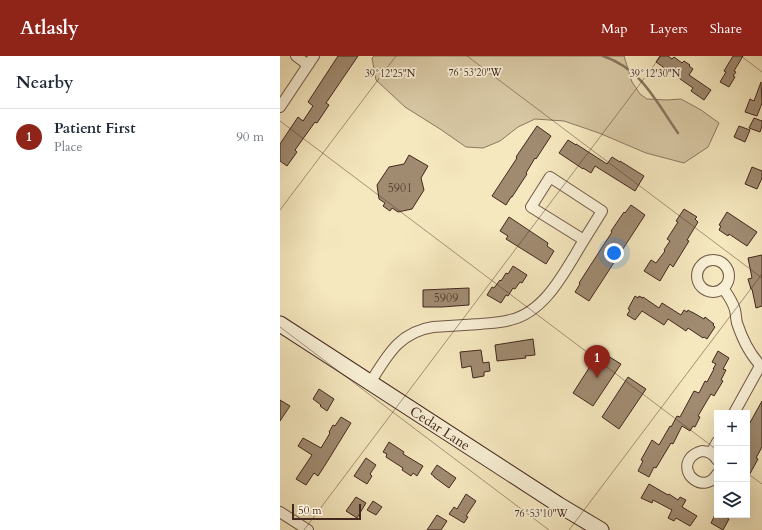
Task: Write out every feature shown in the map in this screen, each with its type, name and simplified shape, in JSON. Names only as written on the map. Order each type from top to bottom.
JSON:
[{"type":"main road","name":"Cedar Lane","points":[[280,324],[559,505],[601,530]]},
{"type":"street","points":[[280,107],[311,60],[296,56]]},
{"type":"street","points":[[370,383],[401,340],[424,328],[512,320],[539,305],[548,295],[557,284],[602,211],[550,177],[531,207],[584,240]]},
{"type":"street","points":[[723,288],[729,296],[735,309],[743,338],[761,367],[736,410]]},
{"type":"street","points":[[714,457],[706,452],[701,451],[696,453],[689,460],[687,469],[692,478],[701,483],[711,480],[714,477]]},
{"type":"street","points":[[280,512],[308,530]]},
{"type":"shaded area","points":[[374,56],[624,56],[632,82],[640,94],[647,99],[681,99],[701,110],[719,123],[708,147],[684,163],[646,153],[599,133],[564,121],[535,119],[518,127],[500,141],[483,148],[466,147],[405,107],[376,80],[372,58]]},
{"type":"building","points":[[338,56],[358,56],[326,103],[329,105],[317,123],[315,122],[295,150],[297,152],[287,166],[280,161],[280,144],[298,117],[303,121],[313,106],[308,102]]},
{"type":"building","points":[[660,56],[668,56],[672,59],[674,57],[682,63],[684,61],[690,65],[689,66],[693,69],[689,75],[711,90],[704,100],[691,91],[693,88],[656,62]]},
{"type":"building","points":[[733,56],[743,56],[734,71],[736,72],[733,76],[735,77],[729,87],[720,82],[726,72],[724,71]]},
{"type":"building","points":[[761,82],[762,103],[757,116],[745,112],[750,99],[754,101]]},
{"type":"building","points":[[754,118],[762,121],[760,132],[749,128]]},
{"type":"building","points":[[537,126],[551,136],[536,159],[535,158],[526,173],[527,174],[506,205],[492,196]]},
{"type":"building","points":[[739,126],[750,130],[745,142],[734,137]]},
{"type":"building","points":[[568,140],[607,164],[612,157],[644,176],[635,191],[595,166],[591,173],[559,153]]},
{"type":"building","points":[[409,155],[428,166],[421,178],[424,190],[412,209],[398,212],[392,208],[390,211],[383,206],[385,203],[379,199],[377,185],[389,167],[404,164]]},
{"type":"building","points":[[752,167],[762,171],[762,178],[757,189],[745,184]]},
{"type":"building","points":[[631,205],[645,215],[589,301],[575,292],[580,284],[579,283],[612,232],[611,231],[624,212],[625,213]]},
{"type":"building","points":[[684,209],[697,217],[695,219],[698,222],[687,240],[689,241],[673,267],[670,264],[660,281],[644,271],[651,260],[656,263],[665,251],[664,250],[670,241],[667,239]]},
{"type":"building","points":[[727,212],[757,232],[747,246],[729,234],[728,236],[719,230],[721,226],[719,225]]},
{"type":"building","points":[[509,217],[548,243],[547,246],[554,251],[546,264],[506,239],[508,236],[500,231]]},
{"type":"building","points":[[762,255],[762,306],[756,308],[748,279],[752,278],[748,258]]},
{"type":"building","points":[[513,266],[527,275],[522,283],[520,282],[515,289],[513,288],[501,303],[487,295],[492,287],[494,288],[500,280],[501,281],[506,273],[508,274]]},
{"type":"building","points":[[469,288],[469,305],[423,307],[423,290]]},
{"type":"building","points":[[635,296],[638,298],[639,296],[643,297],[659,308],[662,303],[681,315],[684,310],[687,312],[688,310],[704,319],[705,317],[714,324],[713,325],[715,327],[707,339],[688,328],[686,331],[668,319],[664,325],[642,311],[635,320],[627,315],[630,310],[628,309]]},
{"type":"building","points":[[533,339],[535,355],[525,356],[526,358],[497,361],[495,345]]},
{"type":"building","points":[[481,350],[483,363],[489,362],[490,371],[484,372],[484,376],[473,378],[471,366],[462,368],[460,352]]},
{"type":"building","points":[[600,351],[621,364],[593,406],[573,393]]},
{"type":"building","points":[[718,351],[729,358],[723,369],[726,370],[721,380],[723,381],[714,396],[711,394],[698,416],[700,417],[695,427],[693,426],[690,431],[682,426],[673,444],[671,443],[656,468],[654,467],[649,477],[638,471],[643,461],[641,460],[652,440],[659,445],[677,416],[680,417],[694,391],[699,393],[705,381],[707,382],[716,364],[712,362]]},
{"type":"building","points":[[628,377],[646,389],[619,429],[602,417]]},
{"type":"building","points":[[319,389],[334,399],[327,411],[313,399]]},
{"type":"building","points":[[280,400],[290,406],[280,421]]},
{"type":"building","points":[[762,401],[762,447],[756,458],[758,459],[750,474],[750,446],[750,423]]},
{"type":"building","points":[[341,417],[351,423],[318,476],[314,473],[306,485],[296,479],[312,455],[298,446],[303,438],[321,448],[333,425],[335,426]]},
{"type":"building","points":[[389,442],[404,452],[403,454],[423,466],[417,476],[413,473],[411,476],[402,470],[403,468],[386,457],[387,454],[383,452]]},
{"type":"building","points":[[366,458],[376,465],[370,474],[372,476],[367,484],[354,476]]},
{"type":"building","points":[[437,465],[456,478],[449,488],[431,474]]},
{"type":"building","points":[[649,484],[678,500],[680,497],[686,500],[682,507],[697,516],[690,526],[676,518],[674,521],[668,518],[672,510],[653,500],[652,503],[641,498]]},
{"type":"building","points":[[466,494],[476,501],[466,516],[468,517],[464,523],[449,514],[454,507],[457,509]]},
{"type":"building","points":[[356,497],[366,503],[357,518],[346,511]]},
{"type":"building","points":[[373,501],[382,507],[376,515],[367,510]]},
{"type":"building","points":[[437,515],[447,521],[441,530],[427,530]]},
{"type":"building","points":[[714,517],[729,519],[723,530],[711,523]]},
{"type":"waterway","points":[[603,56],[617,62],[638,78],[655,98],[678,133]]},
{"type":"place","name":"Patient First","points":[[597,378]]}]
